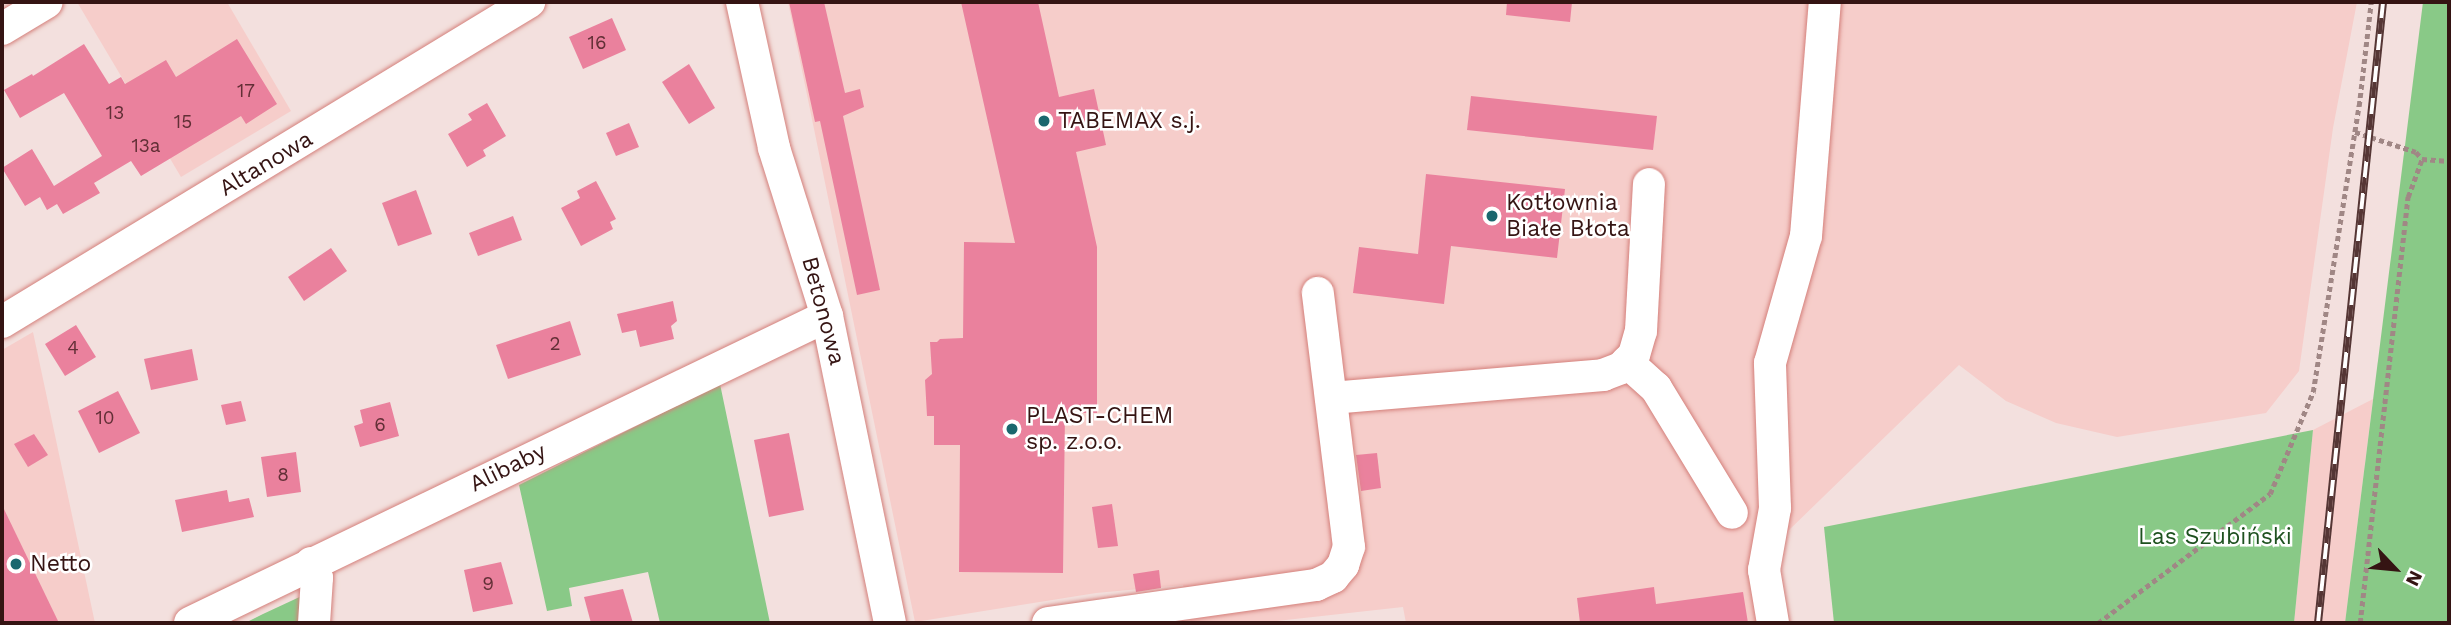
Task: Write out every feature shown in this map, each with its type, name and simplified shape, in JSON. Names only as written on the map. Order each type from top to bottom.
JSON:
[{"type":"street","points":[[2,29],[47,2]]},
{"type":"street","name":"Altanowa","points":[[2,322],[529,2]]},
{"type":"street","name":"Betonowa","points":[[742,2],[774,148],[827,316],[890,623]]},
{"type":"street","points":[[1773,623],[1764,570],[1775,509],[1770,363],[1807,236],[1825,2]]},
{"type":"street","points":[[1331,398],[1603,375],[1627,362],[1634,355],[1641,331],[1649,184]]},
{"type":"street","points":[[1048,623],[1316,584],[1333,576],[1343,565],[1349,547],[1318,293]]},
{"type":"street","name":"Alibaby","points":[[190,623],[827,316]]},
{"type":"street","points":[[1627,362],[1656,388],[1732,513]]},
{"type":"street","points":[[305,618],[317,578],[311,564]]},
{"type":"path","points":[[2101,622],[2270,494],[2313,391],[2355,132],[2371,2]]},
{"type":"path","points":[[2355,132],[2416,152],[2422,159],[2449,161]]},
{"type":"path","points":[[2360,623],[2408,197],[2422,159]]},
{"type":"shaded area","points":[[77,2],[227,2],[291,111],[181,177]]},
{"type":"shaded area","points":[[788,2],[2357,2],[2333,128],[2299,371],[2266,413],[2117,437],[2056,423],[2006,401],[1959,365],[1753,565],[1761,623],[1406,623],[1403,607],[1258,623],[1191,623],[1183,585],[1096,593],[915,622]]},
{"type":"shaded area","points":[[33,332],[95,623],[2,623],[2,350]]},
{"type":"shaded area","points":[[2373,399],[2345,623],[2294,623],[2313,430]]},
{"type":"green space","name":"Las Szubiński","points":[[2423,2],[2449,2],[2449,623],[2345,623]]},
{"type":"green space","points":[[720,384],[770,623],[660,623],[648,572],[569,588],[572,606],[547,611],[519,485]]},
{"type":"green space","name":"Las Szubiński","points":[[2313,430],[2294,623],[1834,623],[1824,527]]},
{"type":"green space","points":[[306,594],[305,623],[245,623],[263,614]]},
{"type":"building","points":[[789,2],[824,2],[845,93],[860,89],[864,107],[843,116],[880,290],[857,295],[820,121],[815,122]]},
{"type":"building","points":[[961,2],[1038,2],[1059,97],[1094,89],[1106,145],[1076,152],[1097,247],[1097,413],[1065,413],[1063,573],[959,572],[960,445],[934,445],[934,416],[927,416],[925,380],[932,374],[930,342],[963,338],[964,242],[1015,243]]},
{"type":"building","points":[[1507,2],[1572,2],[1570,22],[1506,15]]},
{"type":"building","points":[[612,18],[626,50],[583,69],[569,37]]},
{"type":"building","points":[[237,39],[277,104],[246,124],[241,116],[141,176],[131,161],[94,183],[100,193],[63,214],[57,204],[47,210],[40,197],[25,206],[2,168],[32,149],[54,186],[102,156],[64,93],[20,118],[4,90],[32,74],[33,76],[84,44],[109,84],[121,77],[125,84],[166,60],[176,77]]},
{"type":"building","points":[[689,64],[715,108],[689,124],[662,82]]},
{"type":"building","points":[[1471,96],[1657,116],[1653,150],[1467,130]]},
{"type":"building","points":[[487,103],[506,136],[483,150],[486,156],[467,167],[448,134],[472,120],[468,114]]},
{"type":"building","points":[[629,123],[639,147],[616,156],[606,133]]},
{"type":"building","name":"Kotłownia Białe Błota","points":[[1426,174],[1565,189],[1557,258],[1451,246],[1444,304],[1353,293],[1359,247],[1418,254]]},
{"type":"building","points":[[596,181],[616,219],[610,222],[613,229],[581,246],[561,208],[580,198],[577,191]]},
{"type":"building","points":[[416,190],[432,234],[398,246],[382,203]]},
{"type":"building","points":[[513,216],[522,240],[478,256],[469,233]]},
{"type":"building","points":[[331,248],[347,271],[304,301],[288,277]]},
{"type":"building","points":[[673,301],[677,321],[671,326],[674,339],[640,347],[636,330],[622,333],[617,314]]},
{"type":"building","points":[[570,321],[581,355],[508,379],[496,345]]},
{"type":"building","points":[[76,325],[96,357],[65,376],[45,344]]},
{"type":"building","points":[[192,349],[198,380],[151,390],[144,359]]},
{"type":"building","points":[[118,391],[140,433],[99,453],[78,411]]},
{"type":"building","points":[[241,401],[246,421],[226,425],[221,405]]},
{"type":"building","points":[[390,402],[399,436],[360,447],[354,426],[363,423],[360,410]]},
{"type":"building","points":[[789,433],[804,510],[769,517],[754,440]]},
{"type":"building","points":[[34,434],[48,455],[28,467],[14,444]]},
{"type":"building","points":[[296,452],[301,492],[267,497],[261,457]]},
{"type":"building","points":[[1377,453],[1381,488],[1361,491],[1356,455]]},
{"type":"building","points":[[227,490],[229,502],[249,498],[254,517],[182,532],[175,500]]},
{"type":"building","points":[[1112,504],[1118,546],[1098,548],[1092,507]]},
{"type":"building","name":"Netto","points":[[2,505],[59,623],[2,623]]},
{"type":"building","points":[[501,562],[513,604],[473,612],[464,570]]},
{"type":"building","points":[[1159,570],[1161,588],[1136,592],[1133,574]]},
{"type":"building","points":[[1654,587],[1656,604],[1743,592],[1748,623],[1580,623],[1577,598]]},
{"type":"building","points":[[623,589],[633,623],[591,623],[584,597]]},
{"type":"railway","points":[[2318,623],[2383,2]]},
{"type":"place","name":"TABEMAX s.j.","points":[[1044,121]]},
{"type":"place","name":"Kotłownia Białe Błota","points":[[1492,216]]},
{"type":"place","name":"PLAST-CHEM sp. z.o.o.","points":[[1012,429]]},
{"type":"place","name":"Netto","points":[[16,564]]}]
